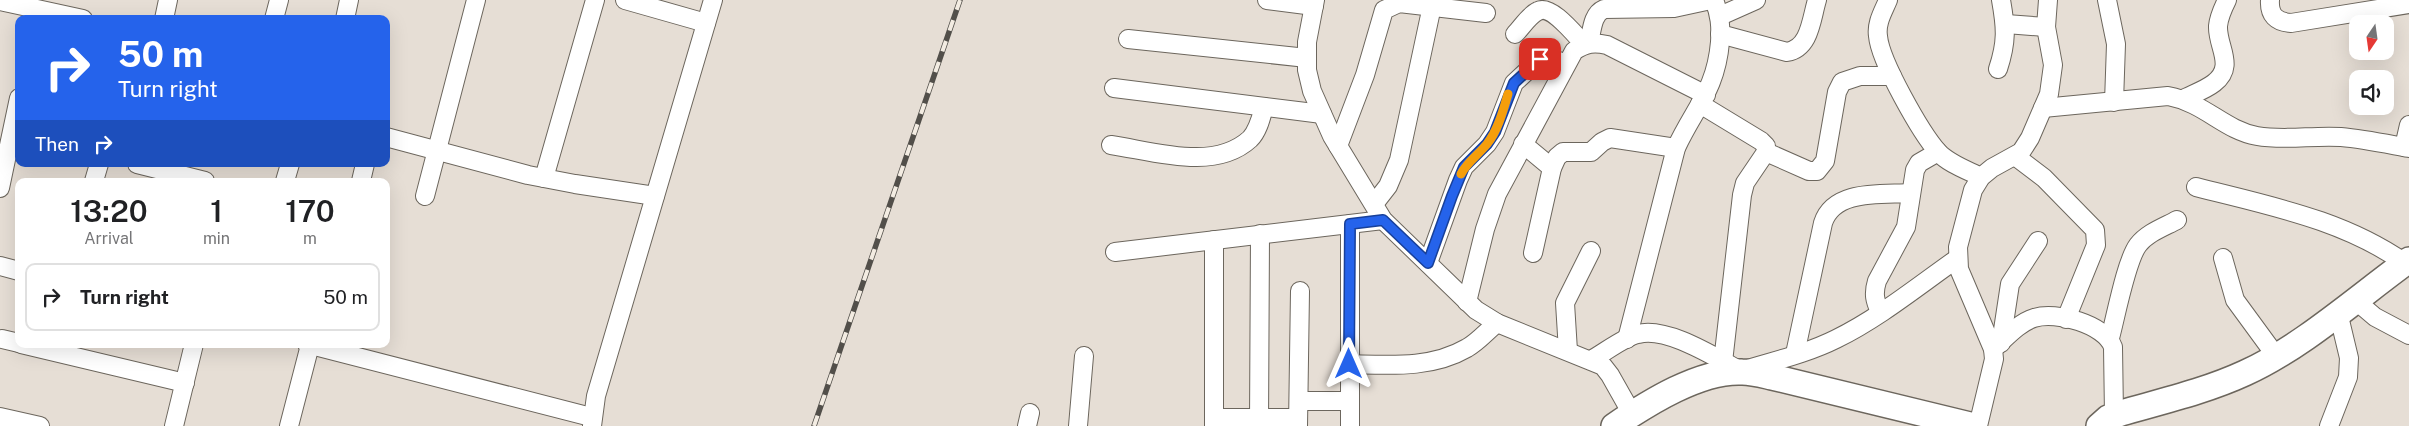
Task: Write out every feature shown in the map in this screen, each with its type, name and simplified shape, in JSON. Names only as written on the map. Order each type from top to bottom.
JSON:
[{"type":"street","points":[[165,15],[168,0]]},
{"type":"street","points":[[275,15],[278,0]]},
{"type":"street","points":[[346,15],[349,0]]},
{"type":"street","points":[[426,196],[476,0]]},
{"type":"street","points":[[544,178],[595,0]]},
{"type":"street","points":[[625,0],[706,23]]},
{"type":"street","points":[[327,348],[592,421],[655,196],[713,0]]},
{"type":"street","points":[[1267,0],[1314,3],[1307,42],[1307,70],[1312,91],[1338,146],[1383,220],[1466,302],[1497,323],[1603,366],[1610,375],[1623,420],[1694,381],[1732,367],[1795,354],[1837,339],[1958,258]]},
{"type":"street","points":[[1586,44],[1598,11],[1604,9],[1674,8],[1716,12],[1756,0]]},
{"type":"street","points":[[1716,12],[1787,52],[1797,50],[1804,43],[1817,0]]},
{"type":"street","points":[[1888,0],[1879,19],[1877,35],[1880,51],[1892,76],[1927,137],[1938,152],[1948,161],[1981,177]]},
{"type":"street","points":[[1998,69],[2005,48],[2006,24],[2001,0]]},
{"type":"street","points":[[1997,346],[1959,269],[1958,247],[1973,190],[1981,177],[1992,168],[2021,152],[2030,138],[2049,94],[2053,65],[2046,27],[2048,0]]},
{"type":"street","points":[[2107,0],[2116,44],[2114,102]]},
{"type":"street","points":[[2183,99],[2213,84],[2224,70],[2226,61],[2218,27],[2220,15],[2227,0]]},
{"type":"street","points":[[2270,0],[2269,9],[2274,18],[2282,22],[2291,23],[2403,3]]},
{"type":"street","points":[[0,1],[65,15]]},
{"type":"street","points":[[1338,146],[1365,75],[1384,10],[1399,3],[1486,13]]},
{"type":"street","points":[[1374,204],[1388,186],[1399,160],[1432,6]]},
{"type":"street","points":[[1515,34],[1536,11],[1543,9],[1552,12],[1586,44]]},
{"type":"street","points":[[1627,340],[1676,148],[1703,99],[1718,63],[1716,12]]},
{"type":"street","points":[[2006,24],[2046,27]]},
{"type":"street","points":[[1128,38],[1307,58]]},
{"type":"street","points":[[1466,302],[1491,210],[1565,64],[1574,50],[1586,44],[1608,45],[1703,99],[1766,146],[1766,152],[1745,183],[1742,194],[1732,367]]},
{"type":"street","points":[[1428,263],[1464,167],[1487,144],[1495,132],[1514,83],[1540,59],[1554,59],[1565,64]]},
{"type":"street","points":[[1766,152],[1808,171],[1817,171],[1825,161],[1837,92],[1842,82],[1860,76],[1892,76]]},
{"type":"street","points":[[1114,88],[1322,114]]},
{"type":"street","points":[[2043,108],[2168,96],[2198,105],[2238,130],[2256,136],[2273,138],[2341,137],[2407,147],[2409,125]]},
{"type":"street","points":[[1111,145],[1182,156],[1205,157],[1225,154],[1251,138],[1264,107]]},
{"type":"street","points":[[0,188],[15,113]]},
{"type":"street","points":[[390,138],[544,178],[655,196]]},
{"type":"street","points":[[1533,253],[1552,168],[1557,157],[1563,152],[1591,152],[1602,142],[1610,138],[1676,148]]},
{"type":"street","points":[[1523,144],[1552,168]]},
{"type":"street","points":[[1880,312],[1874,299],[1876,281],[1906,227],[1915,170],[1919,163],[1938,152]]},
{"type":"street","points":[[2015,156],[2044,178],[2095,230],[2096,245],[2066,319]]},
{"type":"street","points":[[150,167],[194,176]]},
{"type":"street","points":[[2177,220],[2148,236],[2138,246],[2131,259],[2110,338],[2114,357],[2106,421],[2216,385],[2246,373],[2276,356],[2408,263],[2370,241],[2335,225],[2196,186]]},
{"type":"street","points":[[1795,354],[1822,223],[1830,208],[1838,202],[1850,198],[1911,193]]},
{"type":"street","points":[[1115,252],[1383,220]]},
{"type":"street","points":[[1350,224],[1350,426]]},
{"type":"street","points":[[1259,422],[1260,234]]},
{"type":"street","points":[[1214,240],[1214,422],[1259,422],[1298,415],[1349,401]]},
{"type":"street","points":[[1978,426],[2010,284],[2038,241]]},
{"type":"street","points":[[1568,351],[1565,303],[1591,251]]},
{"type":"street","points":[[2223,258],[2235,300],[2276,356]]},
{"type":"street","points":[[0,266],[15,270]]},
{"type":"street","points":[[1298,415],[1300,291]]},
{"type":"street","points":[[2346,306],[2409,335]]},
{"type":"street","points":[[2329,426],[2348,377],[2346,306]]},
{"type":"street","points":[[1997,346],[2022,324],[2032,318],[2044,316],[2066,319],[2091,326],[2110,338]]},
{"type":"street","points":[[1349,364],[1410,365],[1443,358],[1468,348],[1497,323]]},
{"type":"street","points":[[1591,360],[1638,334],[1651,333],[1669,337],[1732,367],[1974,426]]},
{"type":"street","points":[[39,348],[185,383]]},
{"type":"street","points":[[174,426],[193,348]]},
{"type":"street","points":[[289,426],[315,348]]},
{"type":"street","points":[[1078,426],[1084,356]]},
{"type":"street","points":[[0,417],[40,426]]},
{"type":"railway","points":[[814,426],[960,0]]},
{"type":"slow traffic","points":[[1461,174],[1464,167],[1487,144],[1495,132],[1508,94]]},
{"type":"route","points":[[1349,364],[1350,224],[1383,220],[1428,263],[1464,167],[1487,144],[1495,132],[1508,93],[1514,83],[1540,59]]}]
